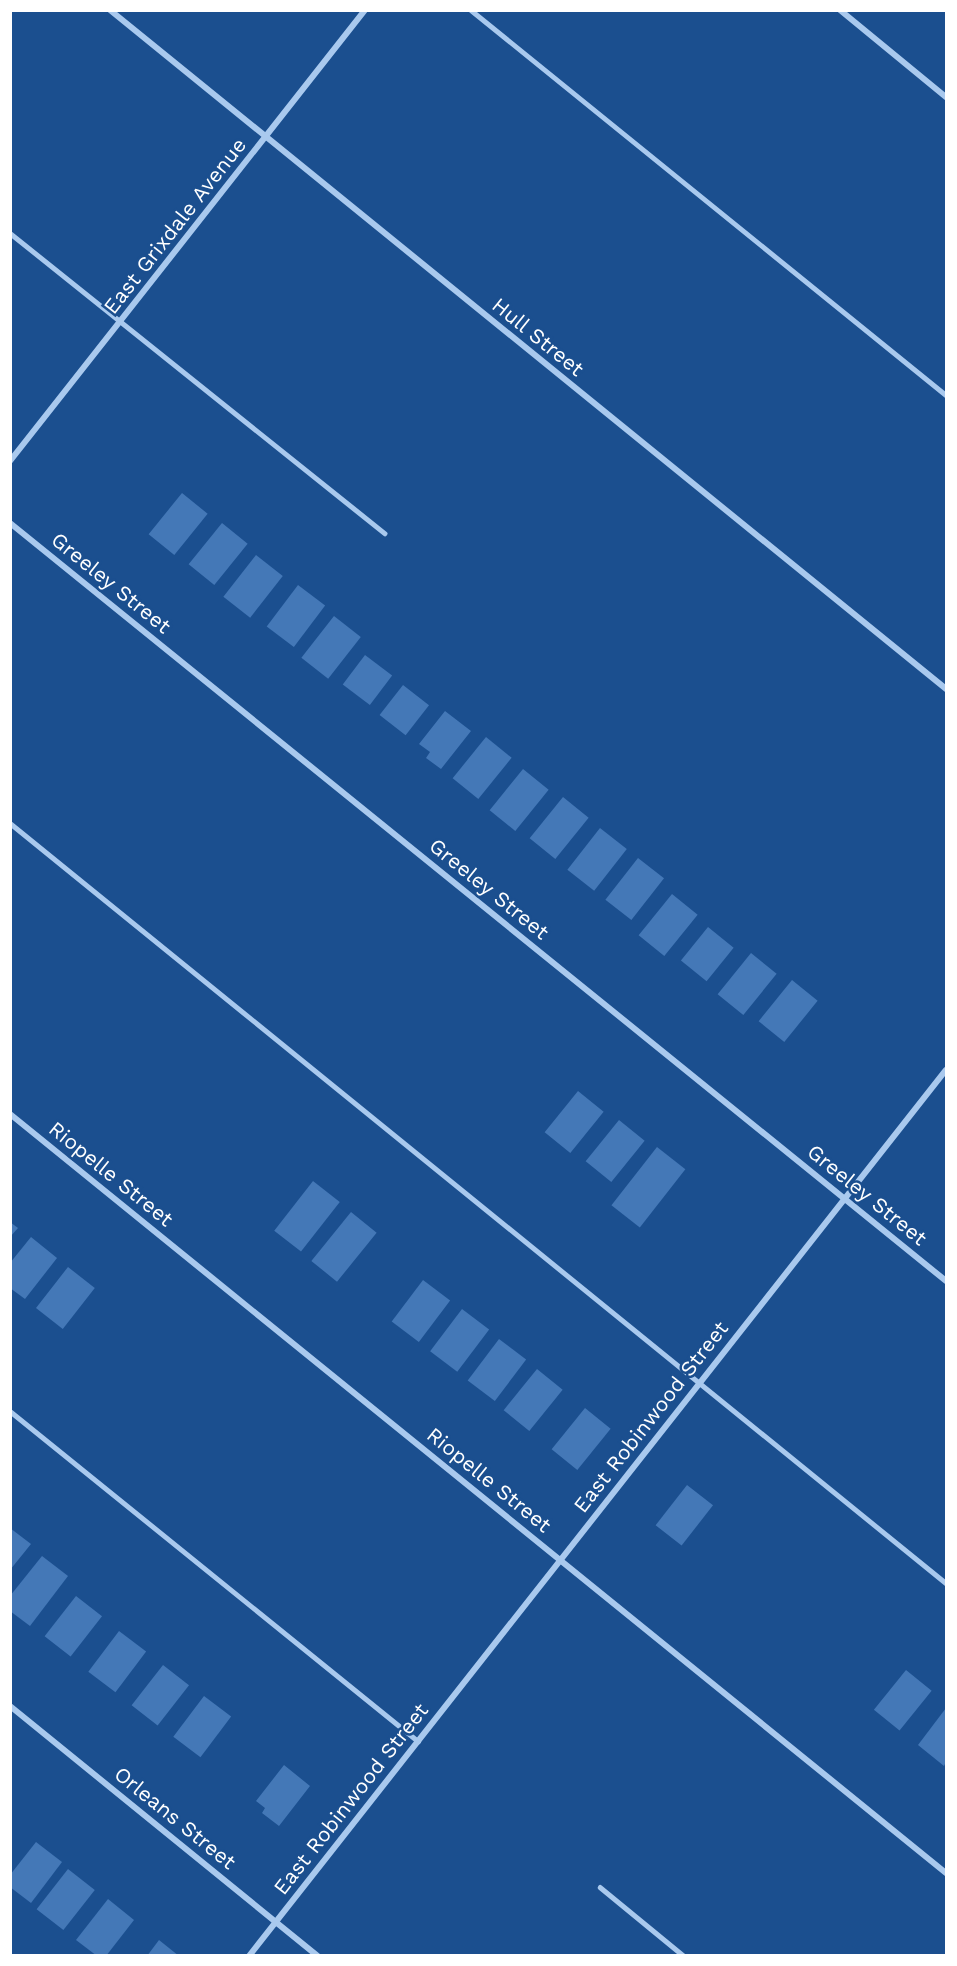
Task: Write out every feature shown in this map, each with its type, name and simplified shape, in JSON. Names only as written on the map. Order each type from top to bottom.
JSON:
[{"type":"street","name":"Hull Street","points":[[110,10],[946,689]]},
{"type":"street","name":"East Grixdale Avenue","points":[[10,461],[365,10]]},
{"type":"street","points":[[840,10],[946,97]]},
{"type":"street","name":"Greeley Street","points":[[10,523],[946,1281]]},
{"type":"street","name":"East Robinwood Street","points":[[249,1956],[946,1070]]},
{"type":"street","name":"Riopelle Street","points":[[10,1114],[946,1873]]},
{"type":"street","name":"Orleans Street","points":[[10,1706],[318,1956]]},
{"type":"lane","points":[[471,10],[946,395]]},
{"type":"lane","points":[[10,233],[385,532]]},
{"type":"lane","points":[[10,823],[946,1582]]},
{"type":"lane","points":[[10,1411],[418,1741]]},
{"type":"lane","points":[[600,1887],[684,1956]]},
{"type":"building","points":[[182,493],[208,514],[174,555],[149,534]]},
{"type":"building","points":[[222,523],[248,544],[214,585],[189,564]]},
{"type":"building","points":[[256,555],[283,576],[250,618],[223,597]]},
{"type":"building","points":[[298,585],[325,605],[294,647],[267,627]]},
{"type":"building","points":[[334,616],[361,637],[328,679],[301,658]]},
{"type":"building","points":[[365,655],[392,675],[370,705],[343,685]]},
{"type":"building","points":[[403,685],[429,705],[406,735],[380,715]]},
{"type":"building","points":[[445,711],[471,731],[441,769],[426,758],[430,752],[419,744]]},
{"type":"building","points":[[486,737],[512,758],[478,799],[453,778]]},
{"type":"building","points":[[523,769],[549,790],[515,831],[490,810]]},
{"type":"building","points":[[563,797],[589,818],[555,859],[530,838]]},
{"type":"building","points":[[600,828],[627,849],[594,891],[567,870]]},
{"type":"building","points":[[638,858],[664,878],[631,920],[605,900]]},
{"type":"building","points":[[672,894],[698,915],[664,956],[639,935]]},
{"type":"building","points":[[708,927],[734,948],[707,981],[681,960]]},
{"type":"building","points":[[751,953],[777,974],[743,1015],[718,994]]},
{"type":"building","points":[[792,980],[818,1001],[784,1042],[759,1021]]},
{"type":"building","points":[[578,1091],[604,1112],[570,1153],[545,1132]]},
{"type":"building","points":[[619,1120],[645,1141],[611,1182],[586,1161]]},
{"type":"building","points":[[657,1147],[685,1169],[640,1227],[611,1205]]},
{"type":"building","points":[[313,1181],[340,1202],[301,1252],[274,1231]]},
{"type":"building","points":[[351,1212],[377,1233],[337,1282],[311,1261]]},
{"type":"building","points":[[10,1222],[18,1228],[10,1237]]},
{"type":"building","points":[[31,1237],[57,1258],[25,1299],[10,1288],[10,1263]]},
{"type":"building","points":[[68,1267],[95,1288],[63,1329],[36,1308]]},
{"type":"building","points":[[423,1280],[450,1300],[419,1342],[392,1322]]},
{"type":"building","points":[[462,1309],[489,1329],[457,1372],[430,1351]]},
{"type":"building","points":[[499,1339],[526,1359],[495,1401],[468,1381]]},
{"type":"building","points":[[537,1369],[563,1390],[529,1431],[504,1410]]},
{"type":"building","points":[[585,1408],[611,1429],[577,1470],[552,1449]]},
{"type":"building","points":[[687,1485],[713,1505],[682,1546],[656,1525]]},
{"type":"building","points":[[10,1528],[31,1544],[10,1570]]},
{"type":"building","points":[[42,1556],[68,1576],[30,1626],[10,1611],[10,1596]]},
{"type":"building","points":[[76,1596],[102,1616],[71,1657],[45,1636]]},
{"type":"building","points":[[119,1631],[146,1651],[115,1692],[88,1672]]},
{"type":"building","points":[[163,1665],[189,1685],[158,1726],[132,1705]]},
{"type":"building","points":[[906,1670],[932,1691],[900,1730],[874,1710]]},
{"type":"building","points":[[204,1696],[231,1716],[200,1757],[173,1737]]},
{"type":"building","points":[[946,1708],[946,1762],[944,1766],[918,1745]]},
{"type":"building","points":[[284,1765],[310,1786],[279,1826],[262,1813],[265,1808],[256,1801]]},
{"type":"building","points":[[36,1842],[62,1862],[31,1903],[10,1887],[10,1875]]},
{"type":"building","points":[[68,1869],[95,1890],[63,1930],[37,1909]]},
{"type":"building","points":[[108,1899],[134,1920],[106,1956],[97,1956],[76,1940]]},
{"type":"building","points":[[159,1940],[179,1956],[147,1956]]}]
